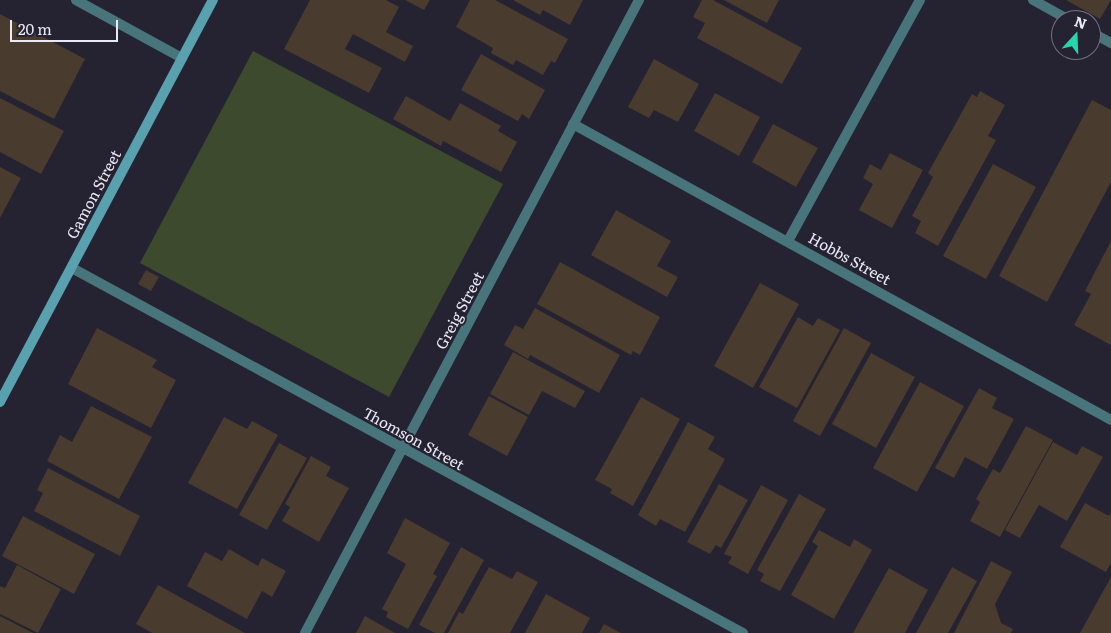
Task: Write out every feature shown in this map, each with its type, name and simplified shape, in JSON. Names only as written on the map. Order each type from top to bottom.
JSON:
[{"type":"street","points":[[76,0],[182,58]]},
{"type":"street","name":"Gamon Street","points":[[0,402],[213,0]]},
{"type":"street","name":"Greig Street","points":[[305,633],[639,0]]},
{"type":"street","points":[[788,242],[920,0]]},
{"type":"street","points":[[1033,0],[1051,10]]},
{"type":"street","name":"Hobbs Street","points":[[573,124],[1111,420]]},
{"type":"street","name":"Thomson Street","points":[[72,268],[743,633]]},
{"type":"green space","points":[[253,51],[503,184],[389,397],[140,263]]},
{"type":"building","points":[[310,0],[386,0],[399,7],[386,32],[413,46],[405,62],[353,34],[345,49],[382,68],[369,93],[284,49]]},
{"type":"building","points":[[405,0],[430,0],[424,10]]},
{"type":"building","points":[[470,0],[495,0],[568,39],[555,63],[551,61],[543,75],[516,60],[513,65],[491,53],[493,48],[456,27]]},
{"type":"building","points":[[513,0],[583,0],[570,25],[543,10],[540,15]]},
{"type":"building","points":[[702,0],[713,0],[802,48],[782,84],[697,38],[705,23],[693,17]]},
{"type":"building","points":[[724,0],[779,0],[767,23]]},
{"type":"building","points":[[1066,0],[1111,0],[1101,17],[1101,10],[1084,10]]},
{"type":"building","points":[[0,14],[85,59],[54,119],[0,91]]},
{"type":"building","points":[[481,54],[545,90],[529,119],[522,114],[518,121],[461,90]]},
{"type":"building","points":[[654,59],[699,84],[678,122],[654,110],[649,118],[628,107]]},
{"type":"building","points":[[980,91],[1005,105],[988,136],[996,140],[938,246],[915,233],[921,221],[912,216],[933,177],[928,173],[972,94],[977,97]]},
{"type":"building","points":[[715,93],[760,117],[739,156],[694,131]]},
{"type":"building","points":[[406,96],[450,121],[460,103],[501,126],[498,131],[517,142],[501,172],[443,141],[441,146],[393,119]]},
{"type":"building","points":[[0,98],[64,131],[41,174],[0,152]]},
{"type":"building","points":[[1092,100],[1111,110],[1111,182],[1047,302],[999,276]]},
{"type":"building","points":[[773,124],[818,148],[796,187],[752,162]]},
{"type":"building","points":[[890,153],[923,170],[892,228],[859,210],[873,184],[863,178],[870,164],[881,170]]},
{"type":"building","points":[[993,164],[1036,187],[986,279],[943,256]]},
{"type":"building","points":[[0,167],[21,178],[0,218]]},
{"type":"building","points":[[616,210],[671,241],[657,266],[678,277],[667,297],[591,255]]},
{"type":"building","points":[[1111,241],[1111,345],[1074,325],[1091,294],[1085,291]]},
{"type":"building","points":[[560,262],[660,317],[640,355],[633,351],[631,355],[537,304]]},
{"type":"building","points":[[146,270],[159,277],[151,291],[138,284]]},
{"type":"building","points":[[760,283],[799,304],[753,388],[714,366]]},
{"type":"building","points":[[535,308],[620,355],[599,393],[530,355],[528,359],[504,345],[515,325],[523,329]]},
{"type":"building","points":[[798,317],[813,326],[818,318],[840,330],[797,408],[759,387]]},
{"type":"building","points":[[97,328],[157,360],[152,367],[176,380],[151,428],[68,384]]},
{"type":"building","points":[[844,328],[871,343],[820,436],[793,421]]},
{"type":"building","points":[[513,352],[585,391],[575,408],[542,391],[529,415],[490,394]]},
{"type":"building","points":[[871,353],[915,377],[876,448],[832,424]]},
{"type":"building","points":[[920,382],[964,406],[917,492],[873,468]]},
{"type":"building","points":[[979,388],[997,398],[992,408],[1014,419],[987,469],[965,457],[954,478],[935,468]]},
{"type":"building","points":[[489,396],[528,417],[507,456],[468,435]]},
{"type":"building","points":[[641,397],[680,419],[633,506],[610,493],[612,489],[595,480]]},
{"type":"building","points":[[91,406],[152,437],[119,499],[47,461],[60,435],[72,442]]},
{"type":"building","points":[[224,417],[247,429],[252,421],[278,435],[237,509],[188,483]]},
{"type":"building","points":[[688,422],[715,437],[708,449],[725,459],[685,532],[660,519],[656,526],[638,515]]},
{"type":"building","points":[[1026,426],[1053,440],[1000,537],[970,521],[980,502],[976,499],[993,469],[1000,473]]},
{"type":"building","points":[[1053,442],[1077,455],[1082,446],[1103,457],[1067,521],[1039,505],[1020,538],[1005,530]]},
{"type":"building","points":[[279,443],[307,458],[267,530],[239,515]]},
{"type":"building","points":[[311,456],[331,467],[326,476],[349,488],[319,542],[282,521],[290,507],[285,504]]},
{"type":"building","points":[[48,468],[140,516],[120,556],[34,511],[43,493],[37,490]]},
{"type":"building","points":[[719,484],[748,500],[721,548],[716,545],[710,554],[687,542]]},
{"type":"building","points":[[761,485],[788,500],[748,574],[728,563],[732,557],[724,554]]},
{"type":"building","points":[[799,494],[826,509],[780,591],[760,581],[764,574],[757,570]]},
{"type":"building","points":[[1085,503],[1109,516],[1111,512],[1111,563],[1106,572],[1060,547]]},
{"type":"building","points":[[23,516],[95,554],[74,594],[2,556]]},
{"type":"building","points":[[405,518],[450,543],[433,574],[437,576],[408,629],[386,617],[388,612],[382,609],[406,564],[387,553]]},
{"type":"building","points":[[819,530],[850,547],[854,539],[872,550],[834,619],[791,595],[818,546],[812,542]]},
{"type":"building","points":[[461,547],[484,560],[444,633],[435,633],[419,625]]},
{"type":"building","points":[[229,549],[258,566],[262,558],[286,571],[272,597],[262,591],[247,619],[187,586],[205,552],[222,561]]},
{"type":"building","points":[[991,561],[1012,572],[995,604],[1001,623],[1013,629],[1011,633],[954,633]]},
{"type":"building","points":[[17,565],[61,589],[38,633],[0,614],[0,586],[5,588]]},
{"type":"building","points":[[489,567],[512,579],[517,571],[538,582],[510,633],[448,633],[459,612],[463,614]]},
{"type":"building","points":[[952,567],[977,581],[948,633],[916,633]]},
{"type":"building","points":[[889,568],[928,590],[905,633],[853,633]]},
{"type":"building","points":[[1111,577],[1111,633],[1080,633]]},
{"type":"building","points":[[158,585],[245,633],[152,633],[136,624]]},
{"type":"building","points":[[546,594],[590,618],[582,633],[525,633]]},
{"type":"building","points":[[0,616],[33,633],[0,633]]},
{"type":"building","points":[[365,616],[395,633],[356,633]]},
{"type":"building","points":[[604,624],[621,633],[599,633]]}]
